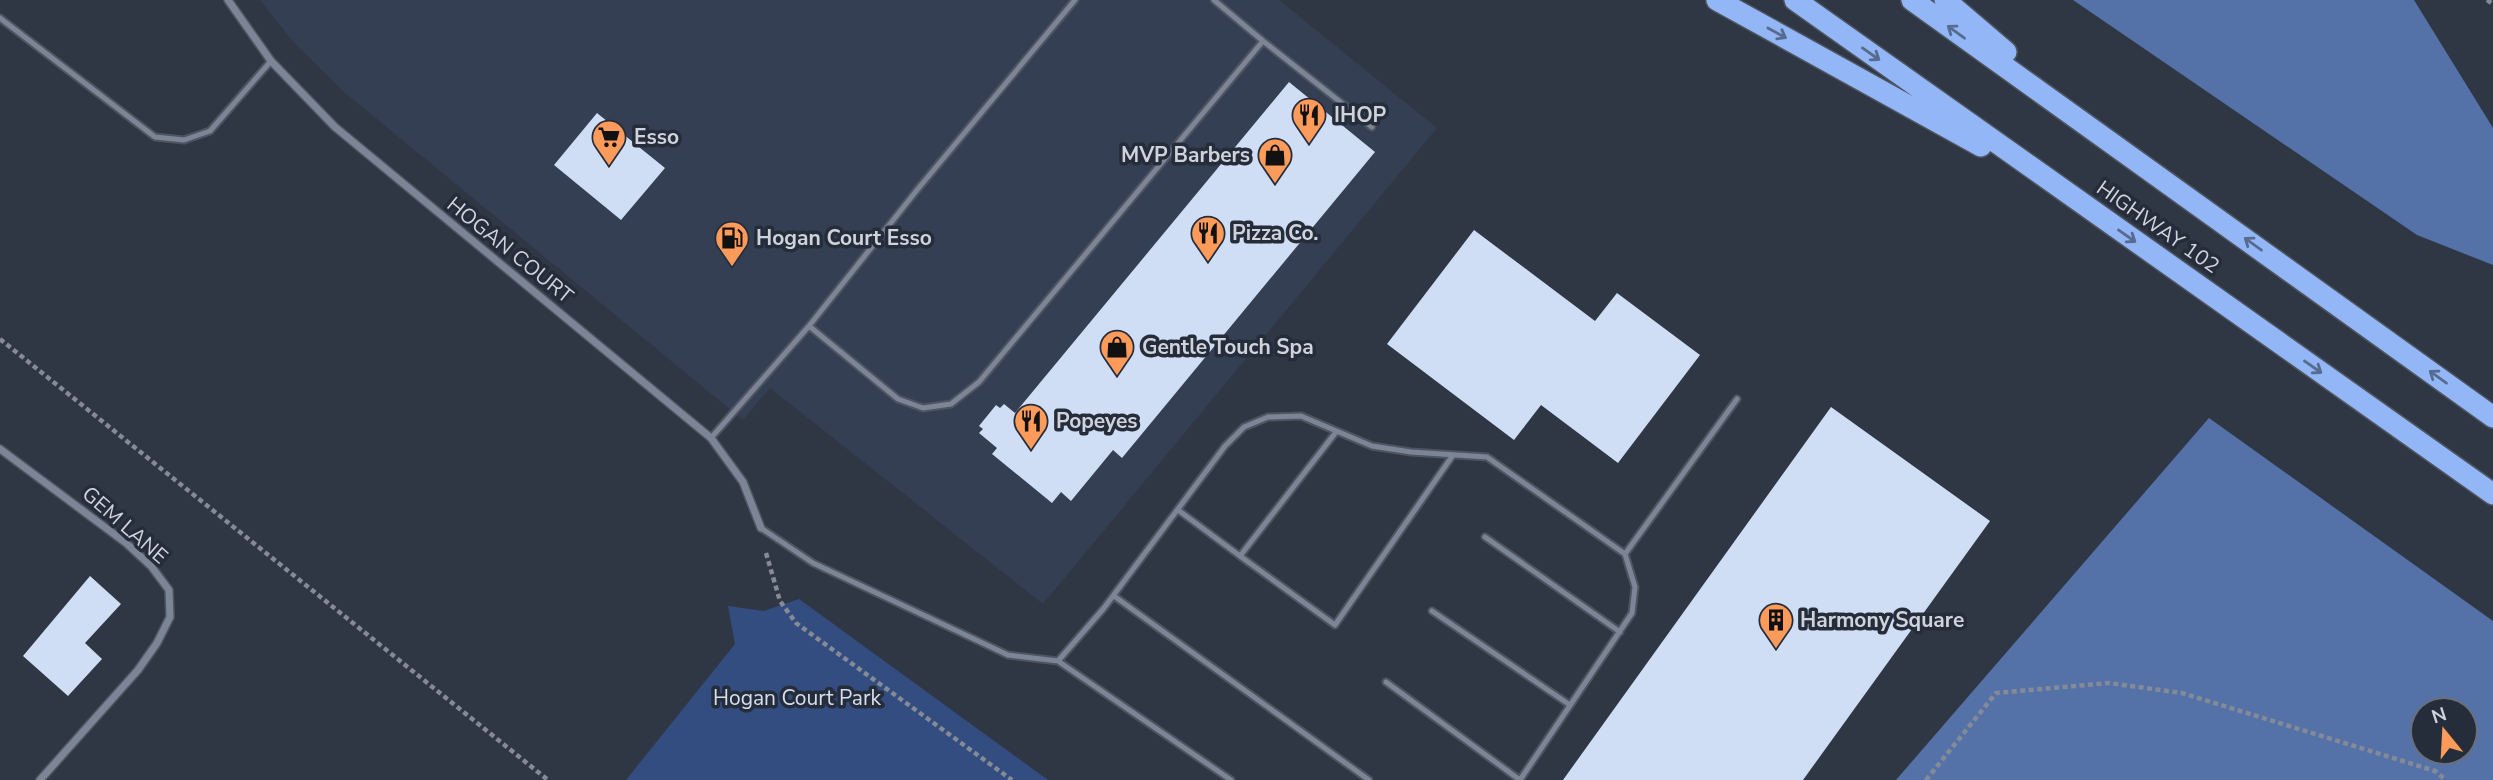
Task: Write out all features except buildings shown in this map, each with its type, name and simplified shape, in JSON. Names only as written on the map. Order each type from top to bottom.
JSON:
[{"type":"highway","points":[[1717,0],[2072,196]]},
{"type":"highway","name":"HIGHWAY 102","points":[[1795,0],[2493,494]]},
{"type":"highway","name":"HIGHWAY 102","points":[[1912,0],[2493,416]]},
{"type":"highway","points":[[1945,0],[2111,143]]},
{"type":"street","name":"HOGAN COURT","points":[[229,0],[271,61],[335,127],[711,438],[743,482],[761,528]]},
{"type":"street","name":"GEM LANE","points":[[0,449],[126,543],[151,566],[169,590],[170,617],[157,643],[138,670],[40,780]]},
{"type":"lane","points":[[711,438],[809,326],[917,190],[1075,0]]},
{"type":"lane","points":[[1214,0],[1373,127]]},
{"type":"lane","points":[[0,18],[155,137],[184,140],[210,131],[271,61]]},
{"type":"lane","points":[[809,326],[898,399],[923,408],[951,404],[979,382],[1263,41]]},
{"type":"lane","points":[[1625,554],[1737,398]]},
{"type":"lane","points":[[1058,661],[1114,596],[1225,446],[1244,427],[1268,417],[1301,416],[1372,446],[1487,457],[1625,554],[1635,587],[1632,613],[1520,780],[1386,682]]},
{"type":"lane","points":[[1240,556],[1336,432]]},
{"type":"lane","points":[[1178,510],[1335,625],[1454,455]]},
{"type":"lane","points":[[761,528],[813,563],[1009,654],[1058,661],[1231,780]]},
{"type":"lane","points":[[1485,537],[1620,632]]},
{"type":"lane","points":[[1114,596],[1369,780]]},
{"type":"lane","points":[[1432,611],[1570,705]]},
{"type":"path","points":[[2487,0],[2493,4]]},
{"type":"path","points":[[0,339],[548,780]]},
{"type":"path","points":[[761,528],[769,571],[780,601],[796,623],[1012,780]]},
{"type":"path","points":[[1926,780],[1996,693],[2109,683],[2182,693],[2435,771],[2445,780]]},
{"type":"shaded area","points":[[260,0],[1279,0],[1437,128],[1043,604],[770,388],[743,420],[344,92],[294,43]]},
{"type":"shaded area","points":[[2073,0],[2414,0],[2493,128],[2493,265],[2417,235]]},
{"type":"shaded area","points":[[2209,418],[2493,621],[2493,780],[1896,780]]},
{"type":"green space","name":"Hogan Court Park","points":[[799,599],[1048,780],[626,780],[735,644],[728,606],[764,611]]},
{"type":"place","name":"IHOP","points":[[1309,145]]},
{"type":"place","name":"Esso","points":[[609,167]]},
{"type":"place","name":"MVP Barbers","points":[[1275,185]]},
{"type":"place","name":"Pizza Co.","points":[[1208,263]]},
{"type":"place","name":"Hogan Court Esso","points":[[732,268]]},
{"type":"place","name":"Gentle Touch Spa","points":[[1117,377]]},
{"type":"place","name":"Popeyes","points":[[1031,451]]},
{"type":"place","name":"Harmony Square","points":[[1776,650]]}]
